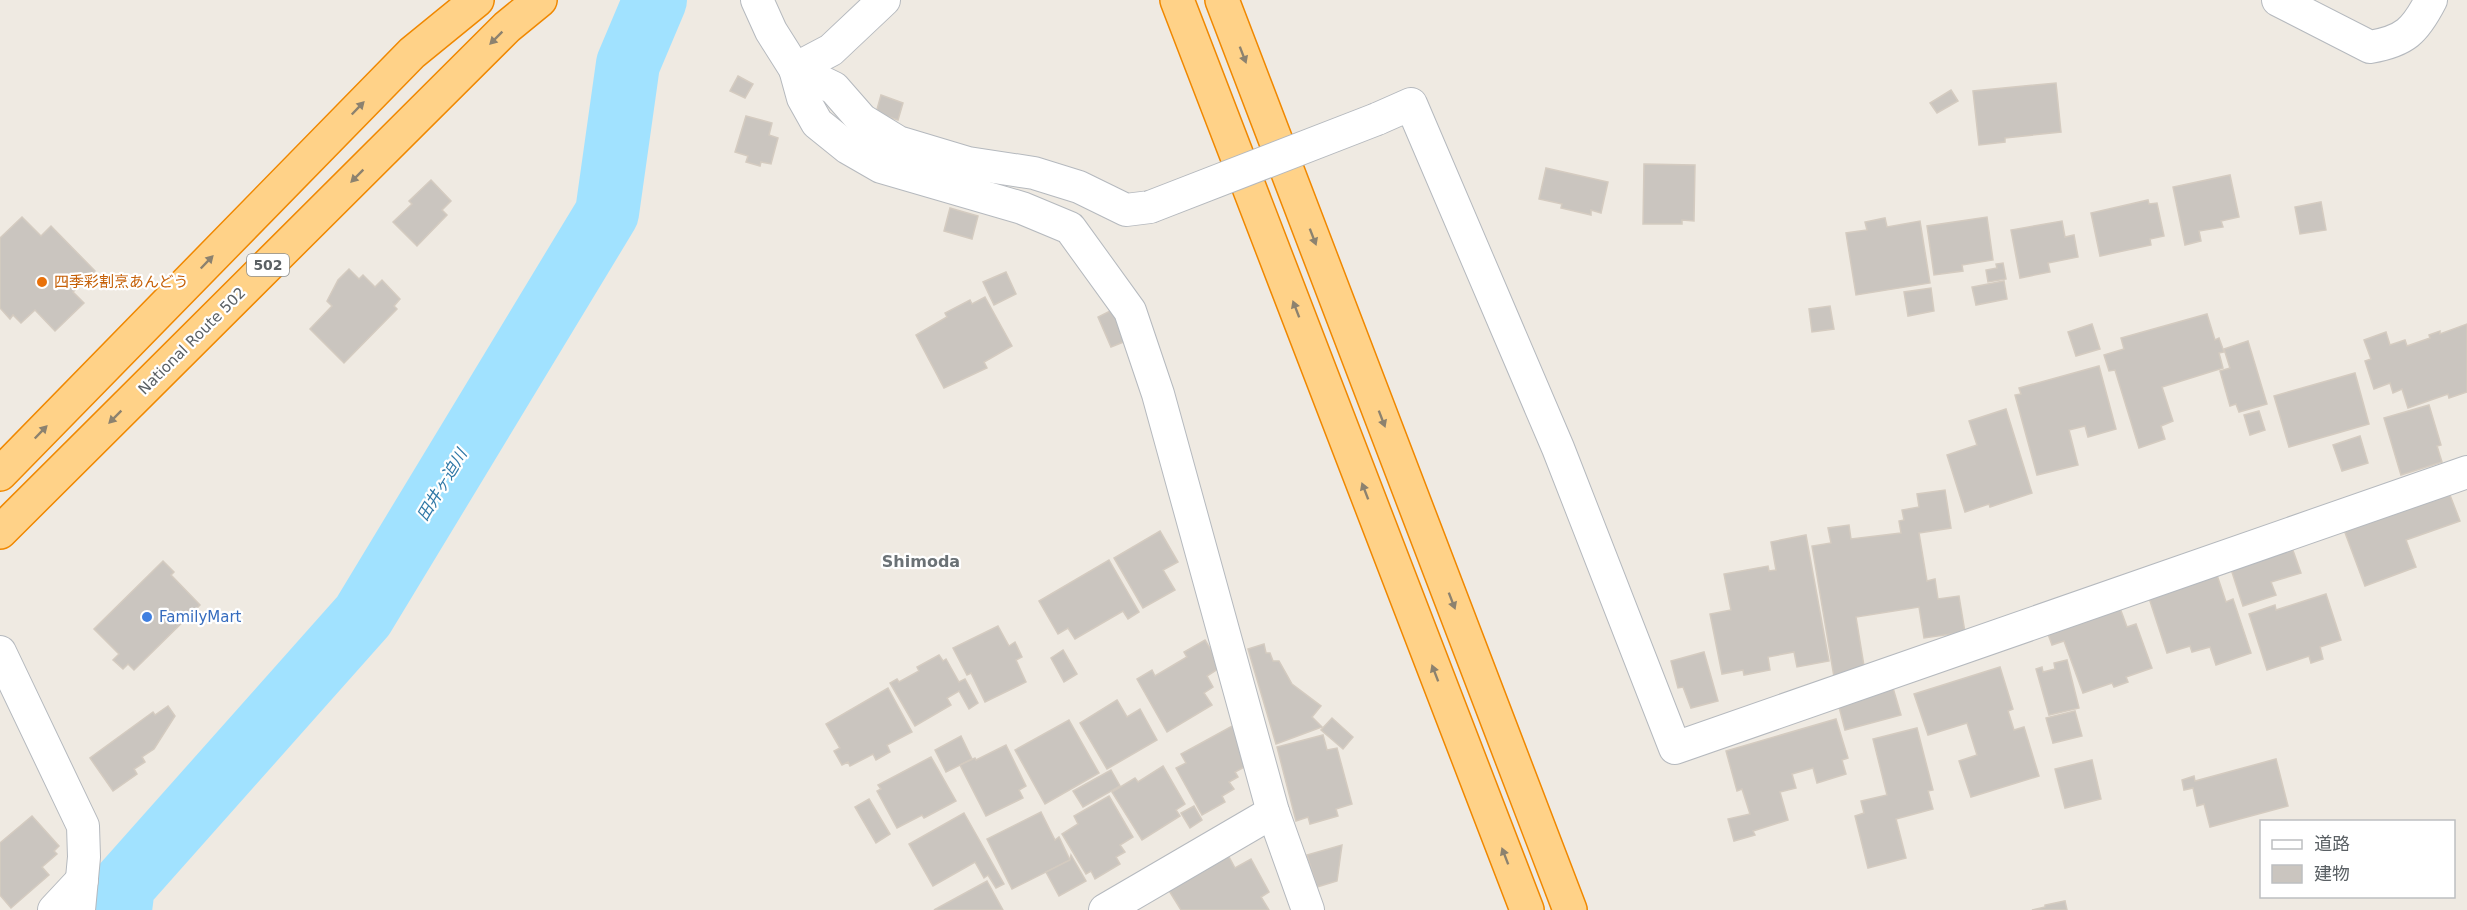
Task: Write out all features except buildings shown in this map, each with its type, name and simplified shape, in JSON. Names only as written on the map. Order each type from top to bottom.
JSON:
[{"type":"highway","points":[[0,474],[411,53],[477,0]]},
{"type":"highway","name":"National Route 502","points":[[0,532],[498,35],[540,0]]},
{"type":"highway","points":[[1177,0],[1527,910]]},
{"type":"highway","points":[[1222,0],[1570,910]]},
{"type":"street","points":[[758,0],[771,30],[795,69],[803,98],[817,123],[848,148],[881,167],[1022,208],[1070,228],[1130,311],[1158,394],[1273,812],[1308,910]]},
{"type":"street","points":[[795,69],[831,50],[884,0]]},
{"type":"street","points":[[2278,0],[2370,47],[2408,35],[2431,0]]},
{"type":"street","points":[[795,69],[834,88],[862,120],[898,142],[968,163],[1034,173],[1079,188],[1126,210],[1150,207],[1411,104],[1558,448],[1675,748],[2467,472]]},
{"type":"street","points":[[0,652],[83,826],[81,895],[54,910]]},
{"type":"street","points":[[1104,910],[1273,812]]},
{"type":"waterway","name":"田井ヶ迫川","points":[[120,910],[123,886],[363,616],[607,213],[628,64],[655,0]]},
{"type":"place","name":"四季彩割烹あんどう","points":[[42,282]]},
{"type":"place","name":"FamilyMart","points":[[147,617]]},
{"type":"district","name":"Shimoda","points":[[921,561]]}]
